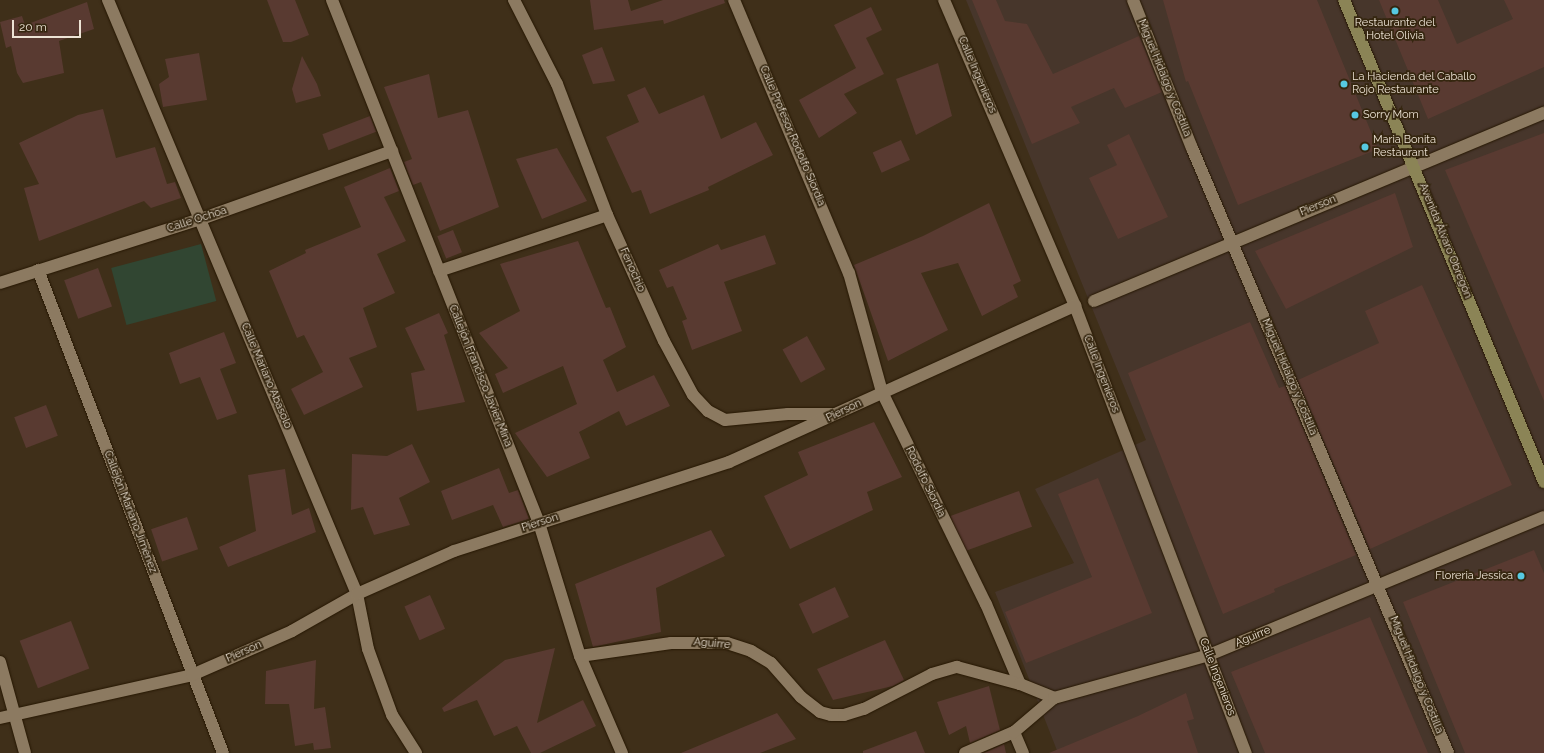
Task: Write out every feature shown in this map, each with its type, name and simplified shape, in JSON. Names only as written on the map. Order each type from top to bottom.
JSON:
[{"type":"street","name":"Calle Mariano Abasolo","points":[[108,0],[357,594],[368,649],[392,715],[416,753]]},
{"type":"street","name":"Callejón Francisco Javier Mina","points":[[332,0],[539,523],[580,656],[622,753]]},
{"type":"street","name":"Fenochio","points":[[514,0],[557,84],[607,214],[677,367],[693,395],[708,411],[725,420],[788,414],[840,414]]},
{"type":"street","name":"Calle Profesor Rodolfo Siordia","points":[[734,0],[849,273]]},
{"type":"street","name":"Calle Ingenieros","points":[[944,0],[1075,306],[1246,753]]},
{"type":"street","name":"Miguel Hidalgo y Costilla","points":[[1133,0],[1231,242],[1378,585],[1448,753]]},
{"type":"street","name":"Avenida Álvaro Obregón","points":[[1344,0],[1544,482]]},
{"type":"street","name":"Pierson","points":[[1094,301],[1231,242],[1544,113]]},
{"type":"street","name":"Calle Ochoa","points":[[0,283],[201,219],[392,151]]},
{"type":"street","points":[[439,271],[607,214]]},
{"type":"street","name":"Callejón Mariano Jiménez","points":[[38,270],[223,753]]},
{"type":"street","name":"Rodolfo Siordia","points":[[849,273],[882,392],[986,604],[1020,684]]},
{"type":"street","name":"Pierson","points":[[0,718],[16,713],[192,675],[292,631],[357,594],[454,551],[728,462],[840,414],[882,392],[1075,306]]},
{"type":"street","name":"Aguirre","points":[[965,753],[1014,732],[1054,698],[1209,655],[1544,517]]},
{"type":"street","name":"Aguirre","points":[[580,656],[671,643],[727,644],[751,651],[771,662],[801,697],[820,712],[832,715],[844,715],[877,704],[945,668],[965,669],[1020,684]]},
{"type":"street","points":[[0,662],[16,713],[25,753]]},
{"type":"street","points":[[1020,684],[1054,698]]},
{"type":"street","points":[[1014,732],[1023,753]]},
{"type":"shaded area","points":[[966,0],[1544,0],[1544,753],[1058,753],[995,592],[1074,563],[1035,489],[1146,440]]},
{"type":"green space","points":[[201,244],[216,301],[126,325],[111,268]]},
{"type":"building","points":[[267,0],[295,0],[309,35],[291,42],[283,42]]},
{"type":"building","points":[[590,0],[628,0],[631,11],[663,0],[724,0],[725,3],[664,24],[663,20],[594,30]]},
{"type":"building","points":[[972,0],[996,0],[1005,21],[1027,24],[1053,74],[1139,36],[1162,92],[1125,108],[1114,88],[1071,107],[1080,123],[1032,144]]},
{"type":"building","points":[[1163,0],[1317,0],[1378,149],[1238,205],[1188,81],[1186,82]]},
{"type":"building","points":[[1379,0],[1438,0],[1457,44],[1513,19],[1504,0],[1544,0],[1544,67],[1428,119]]},
{"type":"building","points":[[87,2],[94,29],[59,41],[64,73],[23,83],[17,73],[11,46],[6,48],[0,22],[22,16],[25,25]]},
{"type":"building","points":[[871,7],[882,30],[866,38],[884,74],[844,94],[857,113],[819,138],[799,100],[856,68],[834,25]]},
{"type":"building","points":[[602,47],[615,81],[593,84],[582,55]]},
{"type":"building","points":[[199,53],[207,100],[163,107],[159,84],[169,77],[165,59]]},
{"type":"building","points":[[302,56],[317,84],[321,96],[296,103],[292,89]]},
{"type":"building","points":[[938,63],[952,116],[916,135],[896,79]]},
{"type":"building","points":[[429,74],[438,118],[468,110],[499,207],[440,231],[421,182],[413,185],[404,162],[412,159],[384,87]]},
{"type":"building","points":[[645,87],[659,114],[704,95],[721,139],[756,122],[773,155],[708,187],[709,190],[650,214],[641,190],[632,193],[606,137],[639,122],[627,95]]},
{"type":"building","points":[[103,109],[116,158],[155,147],[167,184],[175,182],[181,198],[151,208],[144,201],[39,241],[24,188],[39,184],[19,143],[78,115]]},
{"type":"building","points":[[370,116],[376,132],[328,150],[322,134]]},
{"type":"building","points":[[1544,133],[1544,401],[1445,170]]},
{"type":"building","points":[[1129,134],[1168,217],[1118,239],[1089,178],[1117,165],[1107,145]]},
{"type":"building","points":[[901,140],[910,160],[882,173],[873,153]]},
{"type":"building","points":[[557,148],[587,201],[542,219],[516,159]]},
{"type":"building","points":[[390,168],[399,191],[384,197],[406,241],[377,254],[395,293],[363,308],[377,347],[349,358],[363,387],[304,415],[291,389],[323,372],[304,335],[297,338],[269,271],[306,253],[305,250],[361,227],[344,187]]},
{"type":"building","points":[[1395,193],[1413,247],[1286,309],[1255,251]]},
{"type":"building","points":[[989,203],[1021,281],[1013,285],[1018,297],[982,316],[958,263],[921,273],[948,330],[888,361],[854,265],[923,236]]},
{"type":"building","points":[[453,230],[462,252],[446,259],[437,236]]},
{"type":"building","points":[[765,235],[776,264],[724,282],[742,331],[692,350],[682,321],[687,319],[673,286],[667,288],[659,270],[718,244],[721,250]]},
{"type":"building","points":[[578,241],[606,308],[610,307],[626,347],[603,360],[617,392],[654,375],[670,406],[626,426],[619,411],[579,432],[590,458],[547,477],[515,433],[577,404],[563,366],[503,393],[495,374],[508,368],[479,333],[520,311],[500,264]]},
{"type":"building","points":[[98,268],[112,307],[78,319],[64,280]]},
{"type":"building","points":[[1422,285],[1512,485],[1370,549],[1298,380],[1379,343],[1365,311]]},
{"type":"building","points":[[439,313],[448,333],[444,335],[465,402],[417,411],[411,373],[425,370],[405,328]]},
{"type":"building","points":[[1250,322],[1279,388],[1285,386],[1356,555],[1274,589],[1275,592],[1223,614],[1128,373]]},
{"type":"building","points":[[224,332],[236,363],[220,369],[237,413],[217,420],[200,377],[180,384],[169,353]]},
{"type":"building","points":[[807,336],[825,369],[801,383],[783,350]]},
{"type":"building","points":[[46,405],[58,436],[26,448],[14,417]]},
{"type":"building","points":[[874,422],[902,477],[867,492],[873,510],[790,549],[764,496],[808,475],[798,452]]},
{"type":"building","points":[[412,444],[430,482],[399,498],[410,525],[374,535],[363,507],[351,510],[352,454],[387,456]]},
{"type":"building","points":[[499,468],[509,493],[518,490],[529,519],[503,527],[493,505],[452,520],[441,491]]},
{"type":"building","points":[[285,469],[292,515],[309,508],[316,532],[228,567],[219,547],[256,531],[248,475]]},
{"type":"building","points":[[1098,478],[1152,613],[1026,663],[1005,612],[1092,577],[1058,494]]},
{"type":"building","points":[[1019,491],[1032,527],[963,552],[950,516]]},
{"type":"building","points":[[187,517],[198,549],[162,562],[151,529]]},
{"type":"building","points":[[711,530],[725,556],[656,588],[661,632],[593,647],[575,584]]},
{"type":"building","points":[[1534,550],[1544,573],[1544,753],[1465,753],[1403,602]]},
{"type":"building","points":[[835,587],[849,617],[813,634],[799,604]]},
{"type":"building","points":[[430,595],[445,629],[419,640],[404,606]]},
{"type":"building","points":[[1370,617],[1428,753],[1265,753],[1231,672]]},
{"type":"building","points":[[71,621],[89,669],[38,688],[20,641]]},
{"type":"building","points":[[885,640],[904,680],[893,686],[833,700],[817,669]]},
{"type":"building","points":[[555,648],[537,723],[583,700],[596,726],[540,753],[531,753],[517,726],[494,736],[477,700],[444,712],[442,708],[505,660]]},
{"type":"building","points":[[316,660],[314,709],[325,707],[331,748],[314,750],[313,743],[295,746],[289,704],[265,704],[266,671]]},
{"type":"building","points":[[989,686],[1000,730],[970,743],[966,726],[949,735],[937,702]]},
{"type":"building","points":[[1186,693],[1194,719],[1187,721],[1198,753],[1049,753],[1138,716]]},
{"type":"building","points":[[777,713],[796,739],[760,753],[681,753]]},
{"type":"building","points":[[916,731],[925,753],[863,753],[863,751]]},
{"type":"building","points":[[1004,744],[1006,753],[984,753]]},
{"type":"place","name":"Restaurante del Hotel Olivia","points":[[1395,11]]},
{"type":"place","name":"La Hacienda del Caballo Rojo Restaurante","points":[[1344,84]]},
{"type":"place","name":"Sorry Mom","points":[[1355,115]]},
{"type":"place","name":"Maria Bonita Restaurant","points":[[1365,147]]},
{"type":"place","name":"Floreria Jessica","points":[[1521,576]]}]
